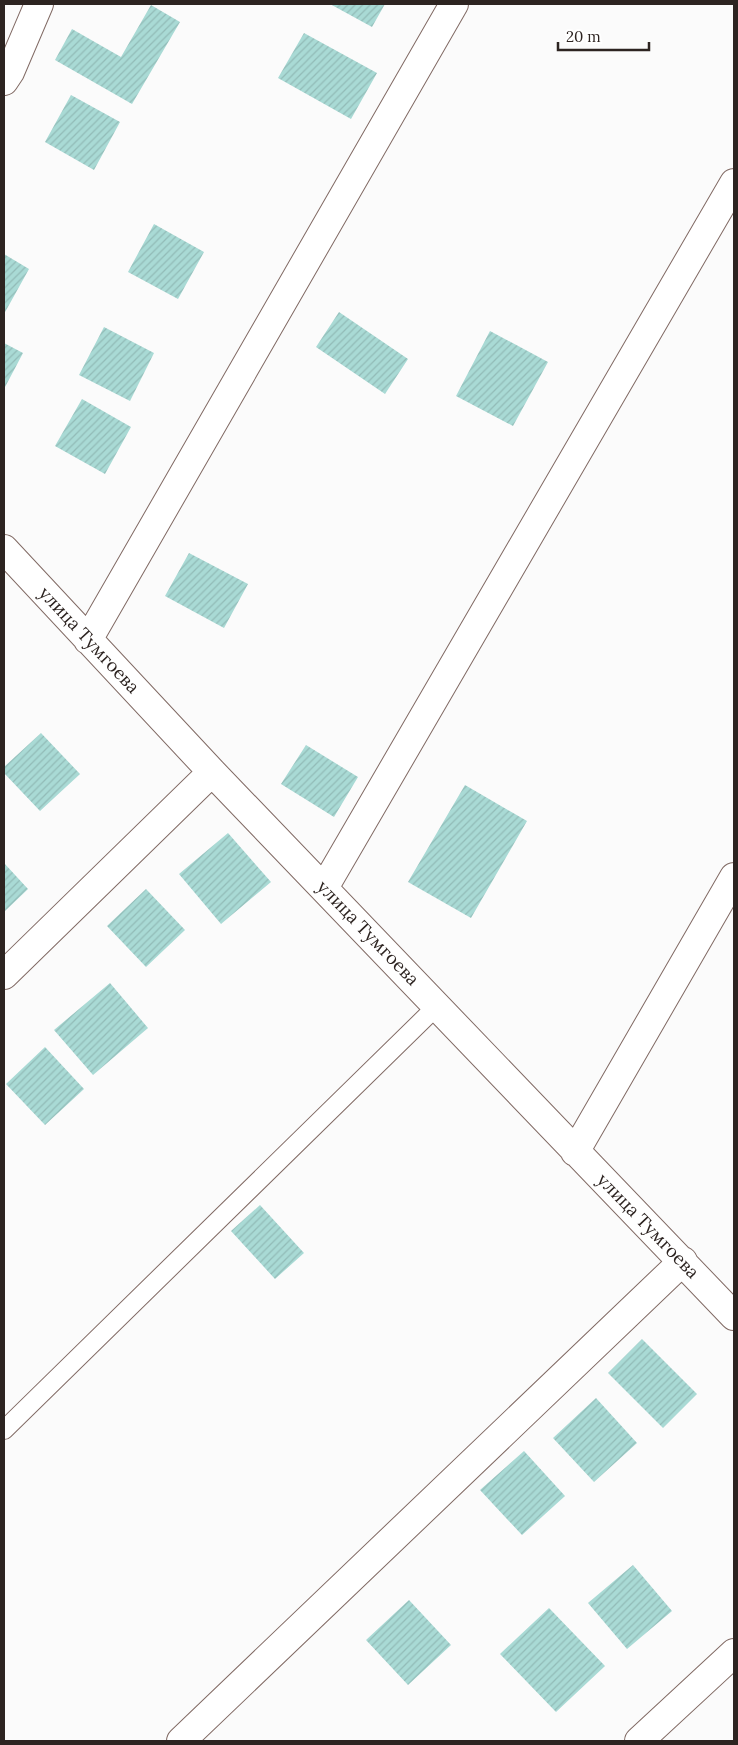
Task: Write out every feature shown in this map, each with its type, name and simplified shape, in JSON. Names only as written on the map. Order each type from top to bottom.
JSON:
[{"type":"street","points":[[4,81],[10,72],[38,4]]},
{"type":"street","points":[[88,640],[454,4]]},
{"type":"street","points":[[324,888],[734,183]]},
{"type":"street","name":"улица Тумгоева","points":[[4,549],[212,772],[438,1005],[575,1152],[683,1261],[734,1316]]},
{"type":"street","points":[[4,975],[212,772]]},
{"type":"street","points":[[575,1152],[734,877]]},
{"type":"street","points":[[182,1741],[683,1261]]},
{"type":"street","points":[[639,1741],[734,1653]]},
{"type":"lane","points":[[4,1430],[438,1005]]},
{"type":"building","points":[[330,4],[385,4],[372,27]]},
{"type":"building","points":[[151,5],[180,22],[132,104],[55,60],[72,29],[121,57]]},
{"type":"building","points":[[304,33],[377,73],[351,119],[278,78]]},
{"type":"building","points":[[71,95],[120,122],[94,170],[45,142]]},
{"type":"building","points":[[154,224],[204,252],[178,299],[128,272]]},
{"type":"building","points":[[4,254],[29,269],[4,314]]},
{"type":"building","points":[[339,312],[408,359],[385,394],[316,347]]},
{"type":"building","points":[[104,327],[154,353],[130,401],[79,375]]},
{"type":"building","points":[[490,331],[548,362],[513,426],[456,396]]},
{"type":"building","points":[[4,343],[23,353],[4,389]]},
{"type":"building","points":[[82,399],[131,427],[105,474],[55,446]]},
{"type":"building","points":[[189,553],[248,584],[224,628],[165,596]]},
{"type":"building","points":[[41,733],[80,774],[40,811],[4,773],[4,767]]},
{"type":"building","points":[[306,745],[358,777],[334,817],[281,784]]},
{"type":"building","points":[[465,785],[527,821],[471,918],[408,882]]},
{"type":"building","points":[[228,833],[271,882],[221,924],[179,874]]},
{"type":"building","points":[[4,863],[28,889],[4,912]]},
{"type":"building","points":[[146,889],[185,930],[146,967],[107,926]]},
{"type":"building","points":[[110,983],[148,1028],[93,1075],[54,1030]]},
{"type":"building","points":[[45,1047],[84,1089],[45,1125],[6,1084]]},
{"type":"building","points":[[260,1205],[304,1253],[275,1279],[231,1231]]},
{"type":"building","points":[[642,1339],[697,1394],[663,1428],[608,1373]]},
{"type":"building","points":[[596,1398],[637,1443],[594,1482],[553,1438]]},
{"type":"building","points":[[524,1451],[565,1496],[522,1535],[480,1490]]},
{"type":"building","points":[[633,1565],[672,1611],[627,1649],[588,1603]]},
{"type":"building","points":[[409,1600],[451,1645],[408,1685],[366,1640]]},
{"type":"building","points":[[549,1608],[605,1666],[556,1712],[500,1654]]}]
